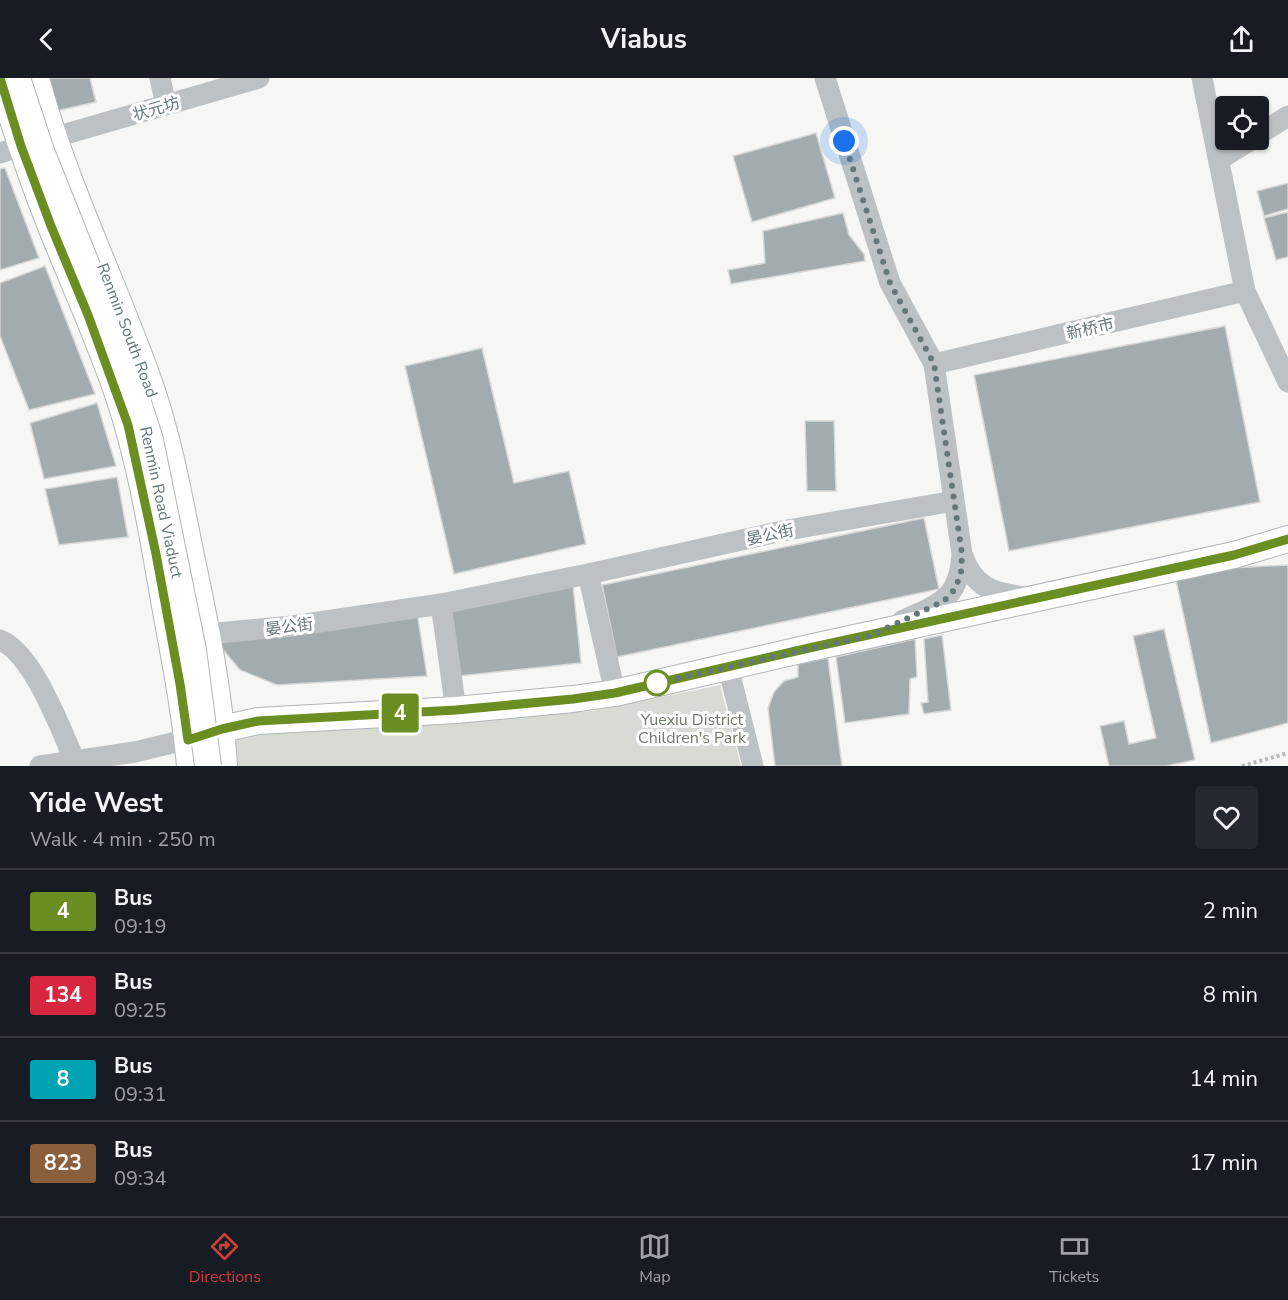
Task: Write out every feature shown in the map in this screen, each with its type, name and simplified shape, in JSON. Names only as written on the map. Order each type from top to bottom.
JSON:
[{"type":"main road","name":"Renmin South Road","points":[[0,78],[10,149],[51,226],[88,315],[128,425],[156,554],[180,684],[190,766]]},
{"type":"main road","name":"Renmin Road Viaduct","points":[[17,78],[52,181],[124,359],[150,440],[193,650],[208,766]]},
{"type":"main road","name":"Renmin South Road","points":[[36,78],[52,138],[120,306],[154,399],[179,496],[207,634],[222,729],[224,766]]},
{"type":"main road","points":[[222,729],[258,721],[456,710],[615,693],[1032,598],[1234,555],[1288,539]]},
{"type":"street","points":[[160,78],[166,105]]},
{"type":"street","name":"状元坊","points":[[52,138],[166,105],[230,82],[259,78]]},
{"type":"street","points":[[825,78],[890,283],[934,364],[962,554],[961,573],[955,589],[944,601],[872,635]]},
{"type":"street","points":[[1202,78],[1245,291],[1286,371]]},
{"type":"street","points":[[1269,128],[1288,116]]},
{"type":"street","points":[[1220,159],[1235,150]]},
{"type":"street","name":"新桥市","points":[[934,364],[1245,291]]},
{"type":"street","name":"晏公街","points":[[207,634],[292,626],[441,604],[782,531],[954,501]]},
{"type":"street","points":[[962,554],[968,570],[982,585],[1004,594],[1032,598]]},
{"type":"street","points":[[588,574],[615,693]]},
{"type":"street","points":[[441,604],[456,710]]},
{"type":"street","points":[[0,640],[10,645],[26,662],[75,761]]},
{"type":"street","points":[[728,667],[753,766]]},
{"type":"street","points":[[40,766],[135,752],[188,740],[222,729]]},
{"type":"path","points":[[1242,766],[1288,753]]},
{"type":"green space","name":"Yuexiu District Children's Park","points":[[720,685],[741,766],[232,766],[231,737],[392,723],[593,711]]},
{"type":"building","points":[[48,78],[90,78],[96,102],[56,111]]},
{"type":"building","points":[[816,133],[835,198],[752,222],[733,156]]},
{"type":"building","points":[[5,168],[39,258],[0,270],[0,169]]},
{"type":"building","points":[[1288,183],[1288,209],[1264,216],[1257,191]]},
{"type":"building","points":[[1288,212],[1288,257],[1276,260],[1264,218]]},
{"type":"building","points":[[843,213],[849,235],[864,254],[865,261],[731,284],[728,270],[765,263],[763,231]]},
{"type":"building","points":[[45,266],[95,394],[29,410],[0,336],[0,283]]},
{"type":"building","points":[[1225,326],[1260,502],[1009,551],[974,375]]},
{"type":"building","points":[[482,348],[514,483],[569,471],[586,544],[454,574],[405,366]]},
{"type":"building","points":[[97,403],[116,466],[44,479],[30,423]]},
{"type":"building","points":[[805,421],[834,421],[836,491],[807,491]]},
{"type":"building","points":[[117,477],[128,537],[59,545],[45,489]]},
{"type":"building","points":[[924,518],[939,589],[617,657],[602,585]]},
{"type":"building","points":[[1288,565],[1288,723],[1211,743],[1174,571]]},
{"type":"building","points":[[573,585],[581,663],[459,676],[451,609]]},
{"type":"building","points":[[417,612],[427,676],[277,685],[240,670],[215,640]]},
{"type":"building","points":[[1164,629],[1195,760],[1166,766],[1109,766],[1100,726],[1124,721],[1129,744],[1156,738],[1133,636]]},
{"type":"building","points":[[942,635],[951,710],[924,714],[921,703],[928,702],[924,639]]},
{"type":"building","points":[[915,639],[917,677],[910,679],[909,714],[845,723],[836,657]]},
{"type":"building","points":[[828,658],[842,766],[775,766],[768,708],[774,692],[784,681],[798,677],[798,664]]},
{"type":"bus line","name":"4","points":[[0,78],[21,146],[88,315],[128,425],[156,554],[188,740],[258,721],[521,705],[615,693],[1032,598],[1234,555],[1288,539]]},
{"type":"route","points":[[657,683],[872,635],[944,601],[955,589],[961,573],[962,554],[934,364],[890,283],[844,141]]}]
